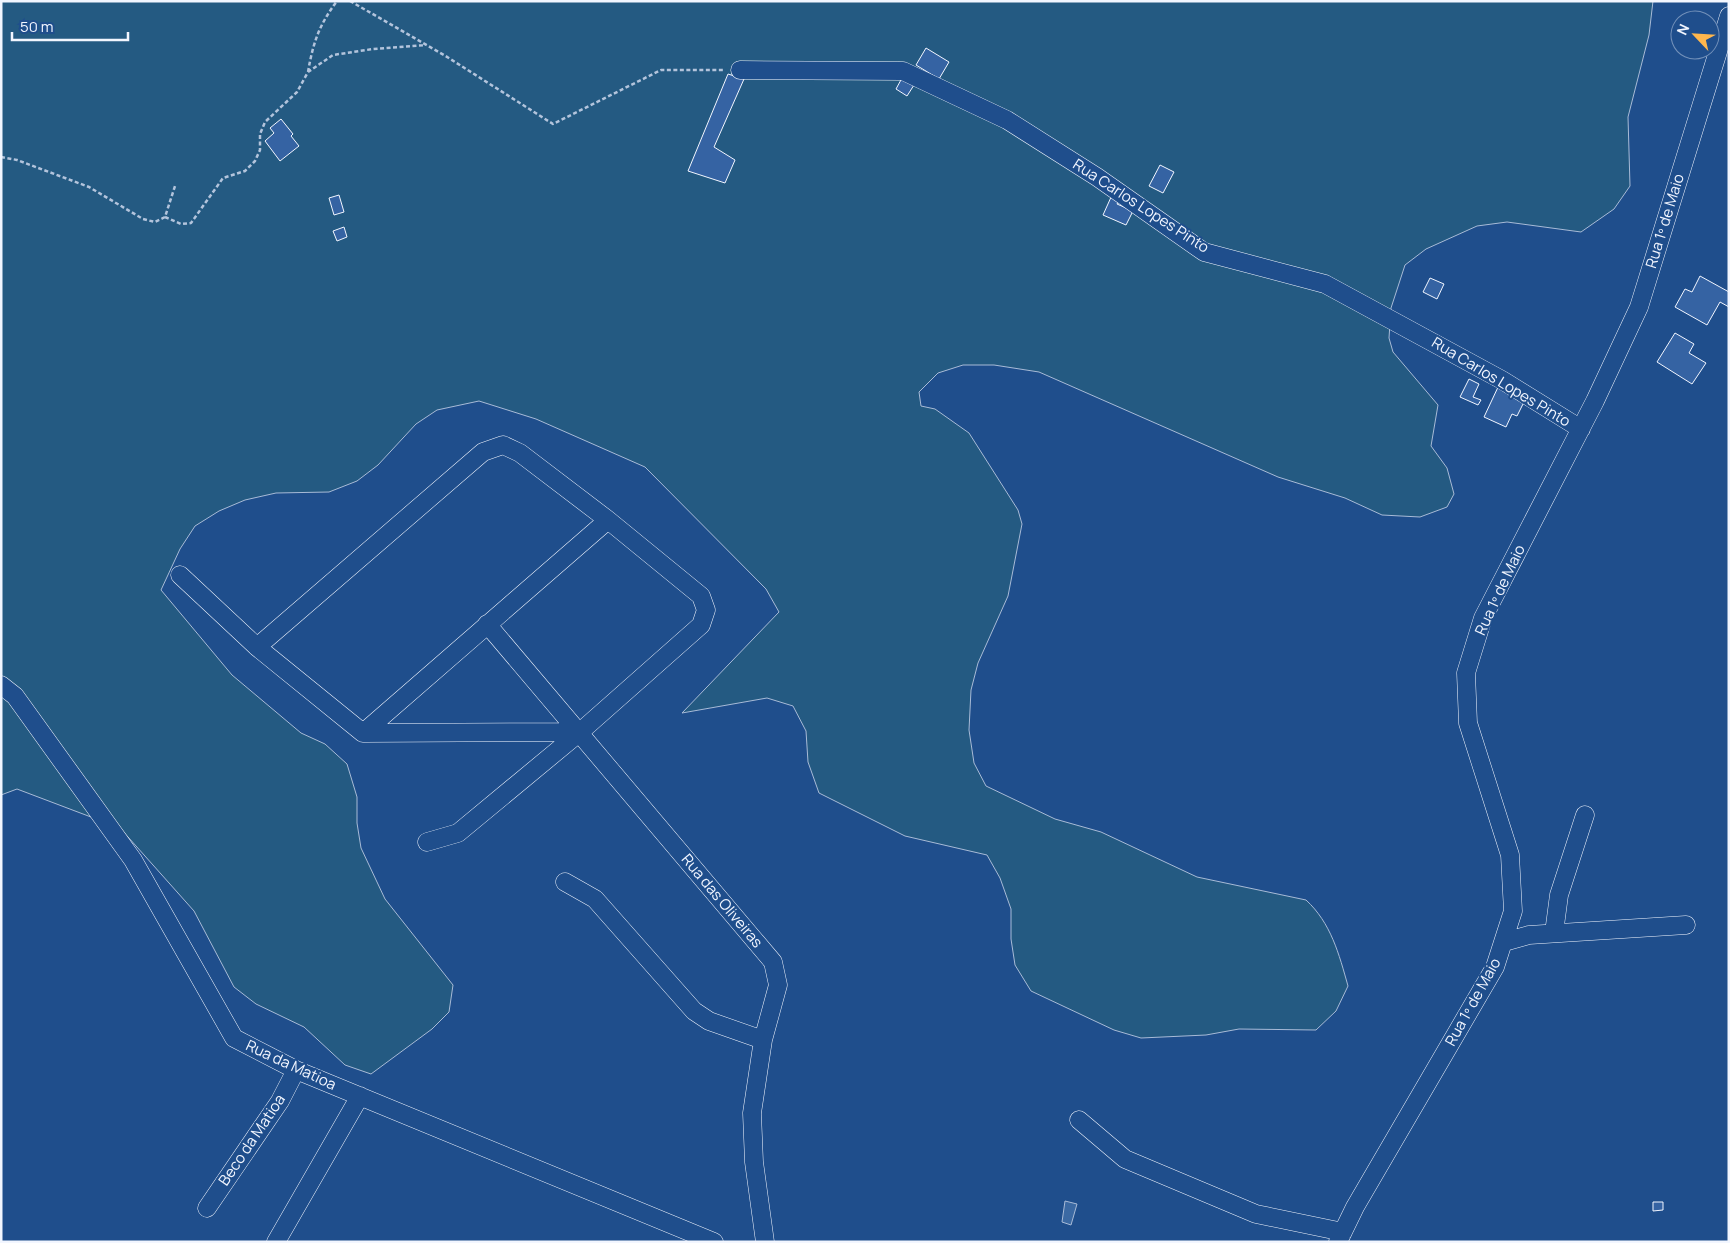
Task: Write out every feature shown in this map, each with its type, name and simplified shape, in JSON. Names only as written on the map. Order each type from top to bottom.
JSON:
[{"type":"street","name":"Rua 1º de Maio","points":[[1341,1237],[1495,967],[1504,942],[1513,911],[1510,855],[1468,723],[1466,673],[1483,618],[1581,429],[1639,307],[1729,16]]},
{"type":"street","name":"Rua Carlos Lopes Pinto","points":[[740,70],[902,71],[1007,120],[1097,177],[1204,252],[1325,284],[1502,380],[1581,429]]},
{"type":"street","points":[[258,647],[484,452],[503,445],[520,453],[608,520],[701,596],[706,610],[702,625],[580,732],[458,833],[427,842]]},
{"type":"street","points":[[363,733],[608,520]]},
{"type":"street","points":[[180,575],[258,647],[363,733],[580,732]]},
{"type":"street","name":"Rua das Oliveiras","points":[[487,624],[773,962],[778,985],[763,1040],[752,1113],[754,1162],[764,1242]]},
{"type":"street","name":"Rua da Matioa","points":[[1,685],[15,696],[134,860],[234,1038],[296,1070],[714,1242]]},
{"type":"street","points":[[1554,933],[1559,895],[1585,815]]},
{"type":"street","points":[[565,882],[595,899],[694,1011],[708,1021],[763,1040]]},
{"type":"street","points":[[1504,942],[1529,935],[1686,924]]},
{"type":"street","name":"Beco da Matioa","points":[[207,1208],[247,1146],[280,1101],[296,1070]]},
{"type":"street","points":[[276,1242],[360,1096]]},
{"type":"street","points":[[1079,1120],[1125,1159],[1256,1214],[1341,1237]]},
{"type":"path","points":[[165,217],[181,224],[191,223],[223,178],[245,171],[255,161],[260,150],[260,134],[265,122],[297,92],[308,72],[314,40],[327,15],[337,1]]},
{"type":"path","points":[[350,1],[553,124],[661,70],[740,70]]},
{"type":"path","points":[[308,72],[333,56],[373,49],[425,45]]},
{"type":"path","points":[[1,157],[17,160],[89,188],[143,219],[155,222],[165,217],[176,186]]},
{"type":"shaded area","points":[[1,1],[1653,1],[1649,35],[1628,117],[1630,186],[1614,209],[1581,232],[1507,222],[1477,226],[1426,249],[1405,265],[1391,308],[1389,338],[1393,352],[1438,405],[1431,446],[1447,468],[1454,494],[1447,507],[1420,517],[1382,515],[1345,498],[1278,477],[1039,372],[994,365],[963,365],[938,373],[919,392],[921,406],[935,409],[969,433],[1018,510],[1022,524],[1008,596],[978,663],[971,690],[969,730],[974,763],[986,786],[1055,819],[1101,832],[1197,877],[1306,900],[1315,909],[1328,929],[1348,986],[1336,1011],[1316,1030],[1239,1029],[1206,1035],[1141,1038],[1114,1030],[1031,991],[1015,965],[1011,939],[1011,909],[1000,878],[987,855],[905,836],[819,793],[808,762],[806,731],[793,706],[767,698],[682,713],[779,612],[766,589],[645,467],[536,419],[479,401],[437,410],[416,424],[378,465],[357,481],[329,492],[276,493],[245,500],[219,511],[195,526],[180,549],[161,590],[232,675],[301,733],[325,744],[347,764],[357,797],[357,823],[361,848],[385,899],[453,985],[449,1012],[432,1029],[371,1074],[345,1065],[304,1027],[256,1004],[234,987],[194,911],[120,828],[17,789],[1,795]]},
{"type":"shaded area","points":[[1065,1201],[1077,1204],[1071,1225],[1062,1222]]},
{"type":"building","points":[[926,48],[949,62],[939,79],[916,65]]},
{"type":"building","points":[[728,74],[744,79],[714,147],[735,160],[725,183],[688,171]]},
{"type":"building","points":[[902,78],[914,85],[907,96],[896,89]]},
{"type":"building","points":[[281,119],[293,134],[291,136],[299,146],[280,161],[265,141],[274,133],[270,128]]},
{"type":"building","points":[[1160,165],[1174,172],[1163,193],[1149,186]]},
{"type":"building","points":[[339,195],[344,212],[334,215],[329,198]]},
{"type":"building","points":[[1112,195],[1120,198],[1117,204],[1133,211],[1126,225],[1103,215]]},
{"type":"building","points":[[344,227],[347,237],[337,241],[333,231]]},
{"type":"building","points":[[1700,276],[1729,292],[1729,307],[1720,302],[1707,325],[1675,307],[1685,289],[1692,292]]},
{"type":"building","points":[[1430,278],[1444,284],[1437,299],[1423,292]]},
{"type":"building","points":[[1675,333],[1694,344],[1689,353],[1706,363],[1692,384],[1657,362]]},
{"type":"building","points":[[1469,379],[1479,384],[1473,397],[1481,400],[1478,405],[1460,397]]},
{"type":"building","points":[[1499,385],[1526,398],[1517,416],[1512,414],[1506,427],[1484,417]]},
{"type":"building","points":[[1653,1202],[1663,1202],[1663,1210],[1653,1211]]}]
